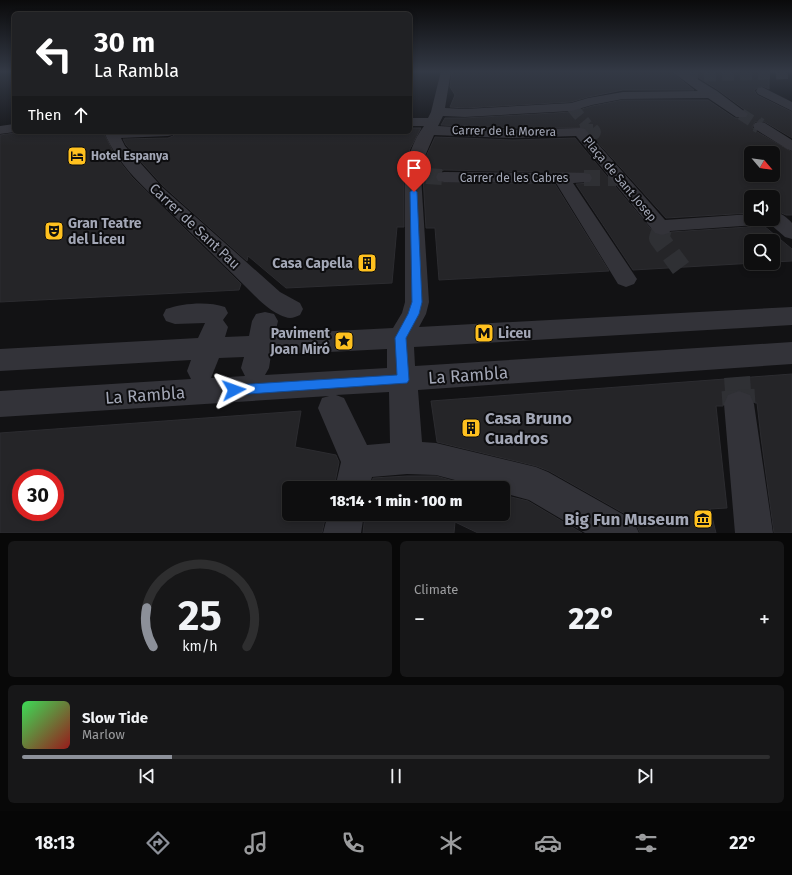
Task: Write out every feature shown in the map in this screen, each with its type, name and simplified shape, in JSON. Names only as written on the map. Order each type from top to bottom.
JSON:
[{"type":"street","points":[[422,458],[404,387],[400,338],[415,308],[420,176],[416,155],[433,121],[440,96]]},
{"type":"street","points":[[412,122],[433,121],[465,113],[572,107],[587,100],[616,96]]},
{"type":"street","points":[[716,96],[741,114]]},
{"type":"street","points":[[771,96],[792,107]]},
{"type":"street","name":"Carrer de la Morera","points":[[433,121],[513,134],[580,132]]},
{"type":"street","points":[[760,126],[792,146]]},
{"type":"street","points":[[0,130],[12,128]]},
{"type":"street","name":"Plaça de Sant Josep","points":[[580,132],[661,227],[744,221]]},
{"type":"street","name":"Carrer de Sant Pau","points":[[111,134],[118,148],[156,191],[173,205],[272,298],[293,324]]},
{"type":"street","name":"Carrer de les Cabres","points":[[444,177],[584,178]]},
{"type":"street","points":[[562,178],[626,279]]},
{"type":"street","points":[[780,222],[792,233]]},
{"type":"street","points":[[175,314],[210,340]]},
{"type":"street","points":[[0,360],[210,340],[260,345],[293,324],[400,338],[792,316]]},
{"type":"street","name":"La Rambla","points":[[0,404],[404,387],[792,353]]},
{"type":"street","points":[[739,404],[754,533]]},
{"type":"street","points":[[333,408],[355,475],[422,458],[536,484],[620,533]]},
{"type":"street","points":[[342,533],[345,521]]},
{"type":"building","points":[[455,96],[594,96],[571,102],[465,108],[450,107]]},
{"type":"building","points":[[726,96],[759,96],[792,112],[792,138],[765,122],[755,122],[752,127],[754,130],[792,152],[792,215],[786,215],[780,212],[780,190],[744,190],[744,213],[666,218],[585,128],[513,128],[441,125],[445,118],[572,112],[592,106],[623,100],[708,100],[735,118],[747,118],[749,113]]},
{"type":"building","points":[[412,128],[421,128],[410,149],[404,169],[404,227],[397,227],[392,283],[286,288],[248,256],[247,261],[163,186],[126,145],[123,139],[168,138],[175,134],[412,134]]},
{"type":"building","points":[[12,133],[104,134],[116,157],[132,177],[241,284],[239,290],[0,302],[0,135]]},
{"type":"building","points":[[435,137],[513,140],[575,138],[655,234],[662,236],[671,232],[764,226],[774,234],[744,234],[744,264],[633,270],[576,184],[591,183],[593,177],[590,173],[444,170],[437,172],[435,178],[438,182],[555,184],[609,271],[439,280],[435,228],[426,228],[423,176],[424,161]]},
{"type":"building","points":[[780,239],[792,249],[792,261],[780,262]]},
{"type":"building","points":[[792,374],[792,533],[774,533],[757,403],[755,403],[751,394],[738,390],[727,394],[723,406],[716,406],[727,508],[710,509],[716,533],[640,533],[634,519],[549,471],[536,466],[437,442],[431,401]]},
{"type":"building","points":[[301,411],[295,447],[336,455],[339,462],[335,481],[282,481],[282,521],[325,521],[322,533],[0,533],[0,433]]},
{"type":"building","points":[[436,476],[454,481],[372,481],[373,478]]},
{"type":"building","points":[[510,497],[528,501],[582,533],[478,533],[455,522],[454,533],[363,533],[364,521],[510,521]]},
{"type":"tunnel","points":[[572,107],[587,125]]},
{"type":"tunnel","points":[[741,114],[758,125]]},
{"type":"tunnel","points":[[580,132],[593,132],[586,124]]},
{"type":"tunnel","points":[[426,176],[444,177]]},
{"type":"tunnel","points":[[584,178],[616,178]]},
{"type":"tunnel","points":[[662,229],[659,238],[681,268]]},
{"type":"tunnel","points":[[737,377],[738,391]]},
{"type":"tunnel","points":[[738,390],[739,404]]},
{"type":"place","name":"Hotel Espanya","points":[[77,156]]},
{"type":"place","name":"Gran Teatre del Liceu","points":[[54,231]]},
{"type":"place","name":"Casa Capella","points":[[367,263]]},
{"type":"place","name":"Liceu","points":[[484,333]]},
{"type":"place","name":"Paviment Joan Miró","points":[[344,341]]},
{"type":"place","name":"Casa Bruno Cuadros","points":[[471,428]]},
{"type":"place","name":"Big Fun Museum","points":[[703,519]]},
{"type":"route","points":[[234,390],[403,380],[400,338],[414,314],[417,302],[414,192]]}]
